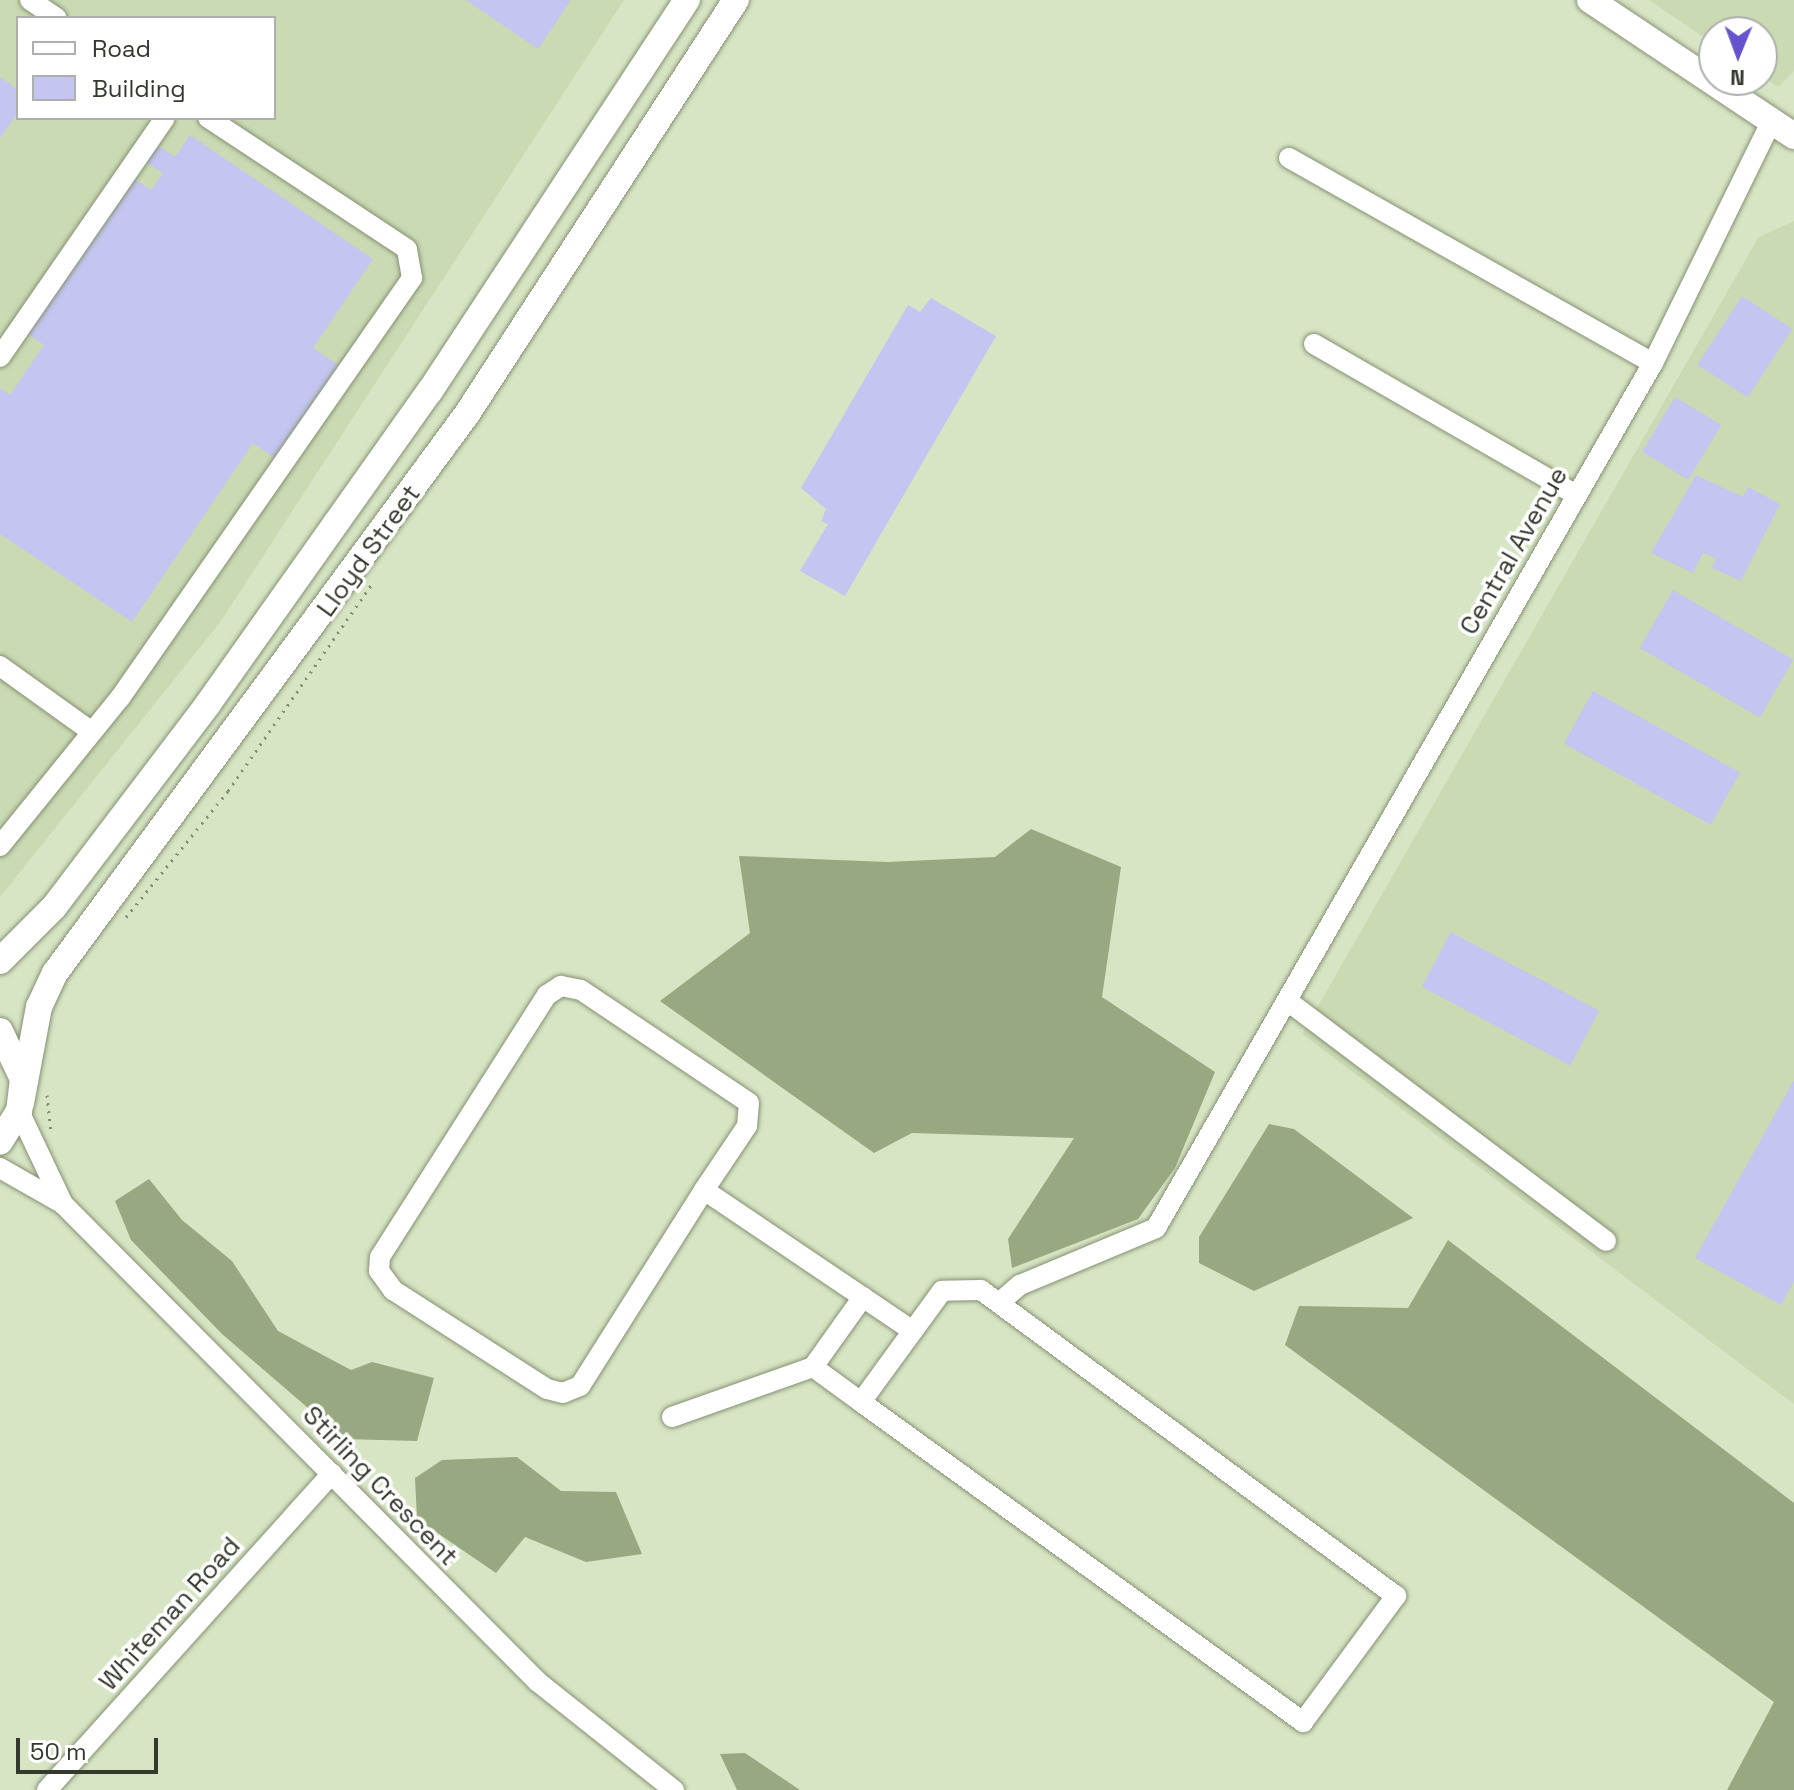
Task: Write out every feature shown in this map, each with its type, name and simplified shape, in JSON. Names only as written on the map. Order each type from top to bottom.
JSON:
[{"type":"main road","name":"Lloyd Street","points":[[0,961],[54,907],[218,691],[430,391],[687,0]]},
{"type":"main road","name":"Lloyd Street","points":[[20,1107],[39,1007],[55,973],[467,414],[736,0]]},
{"type":"main road","points":[[1590,0],[1794,136]]},
{"type":"main road","points":[[0,1031],[17,1056],[20,1107],[0,1142]]},
{"type":"street","points":[[30,0],[54,16]]},
{"type":"street","points":[[0,357],[164,120]]},
{"type":"street","points":[[0,846],[92,732],[412,278],[407,249],[211,120]]},
{"type":"street","name":"Central Avenue","points":[[999,1303],[1020,1285],[1156,1228],[1289,1002],[1575,494],[1653,363],[1772,120]]},
{"type":"street","points":[[1289,158],[1653,363]]},
{"type":"street","points":[[1314,344],[1575,494]]},
{"type":"street","points":[[0,666],[92,732]]},
{"type":"street","points":[[561,986],[581,990],[749,1103],[747,1126],[704,1190],[580,1386],[563,1393],[393,1290],[379,1271],[380,1257],[547,995],[561,986]]},
{"type":"street","points":[[1289,1002],[1606,1241]]},
{"type":"street","name":"Stirling Crescent","points":[[20,1107],[63,1204]]},
{"type":"street","name":"Stirling Crescent","points":[[0,1168],[63,1204],[538,1682],[674,1790]]},
{"type":"street","points":[[704,1190],[913,1331]]},
{"type":"street","points":[[813,1367],[861,1402],[1303,1722],[1396,1596],[981,1290],[942,1291],[861,1402]]},
{"type":"street","points":[[672,1417],[813,1367],[863,1297]]},
{"type":"street","name":"Whiteman Road","points":[[47,1790],[332,1473]]},
{"type":"shaded area","points":[[0,0],[624,0],[221,621],[0,897]]},
{"type":"shaded area","points":[[1649,0],[1794,0],[1794,71],[1778,87],[1778,16],[1698,16],[1698,33]]},
{"type":"shaded area","points":[[1794,221],[1794,1404],[1302,1034],[1758,238]]},
{"type":"shaded area","points":[[1031,829],[1121,867],[1102,997],[1215,1072],[1175,1168],[1138,1219],[1012,1268],[1008,1239],[1074,1138],[912,1133],[874,1153],[660,1001],[750,933],[739,856],[887,862],[995,857]]},
{"type":"shaded area","points":[[1269,1124],[1294,1129],[1413,1218],[1254,1291],[1199,1263],[1199,1237]]},
{"type":"shaded area","points":[[149,1179],[182,1220],[232,1261],[278,1331],[351,1370],[372,1362],[434,1378],[417,1441],[344,1439],[222,1334],[131,1240],[115,1201]]},
{"type":"shaded area","points":[[1448,1240],[1794,1503],[1794,1790],[1727,1790],[1774,1702],[1285,1345],[1299,1306],[1408,1308]]},
{"type":"shaded area","points":[[517,1457],[561,1491],[616,1492],[642,1554],[586,1562],[525,1537],[496,1573],[417,1519],[415,1478],[442,1460]]},
{"type":"shaded area","points":[[745,1753],[800,1790],[737,1790],[720,1754]]},
{"type":"building","points":[[466,0],[571,0],[538,49]]},
{"type":"building","points":[[0,77],[16,89],[16,116],[0,138]]},
{"type":"building","points":[[190,135],[373,259],[313,348],[338,365],[275,458],[253,443],[132,622],[0,534],[0,388],[10,395],[44,345],[25,332],[131,176],[151,190],[163,173],[142,159],[153,142],[175,157]]},
{"type":"building","points":[[1742,296],[1792,329],[1748,397],[1697,365]]},
{"type":"building","points":[[931,298],[996,336],[845,596],[800,571],[828,524],[821,521],[826,509],[801,488],[908,305],[920,312]]},
{"type":"building","points":[[1675,397],[1721,425],[1688,480],[1642,452]]},
{"type":"building","points":[[1696,475],[1743,497],[1748,487],[1780,504],[1741,581],[1712,568],[1716,558],[1703,553],[1693,573],[1651,553]]},
{"type":"building","points":[[1673,590],[1793,660],[1760,718],[1640,648]]},
{"type":"building","points":[[1593,691],[1740,772],[1711,825],[1564,743]]},
{"type":"building","points":[[1451,932],[1599,1011],[1570,1066],[1422,987]]},
{"type":"building","points":[[1794,1080],[1794,1281],[1781,1305],[1695,1258]]}]
